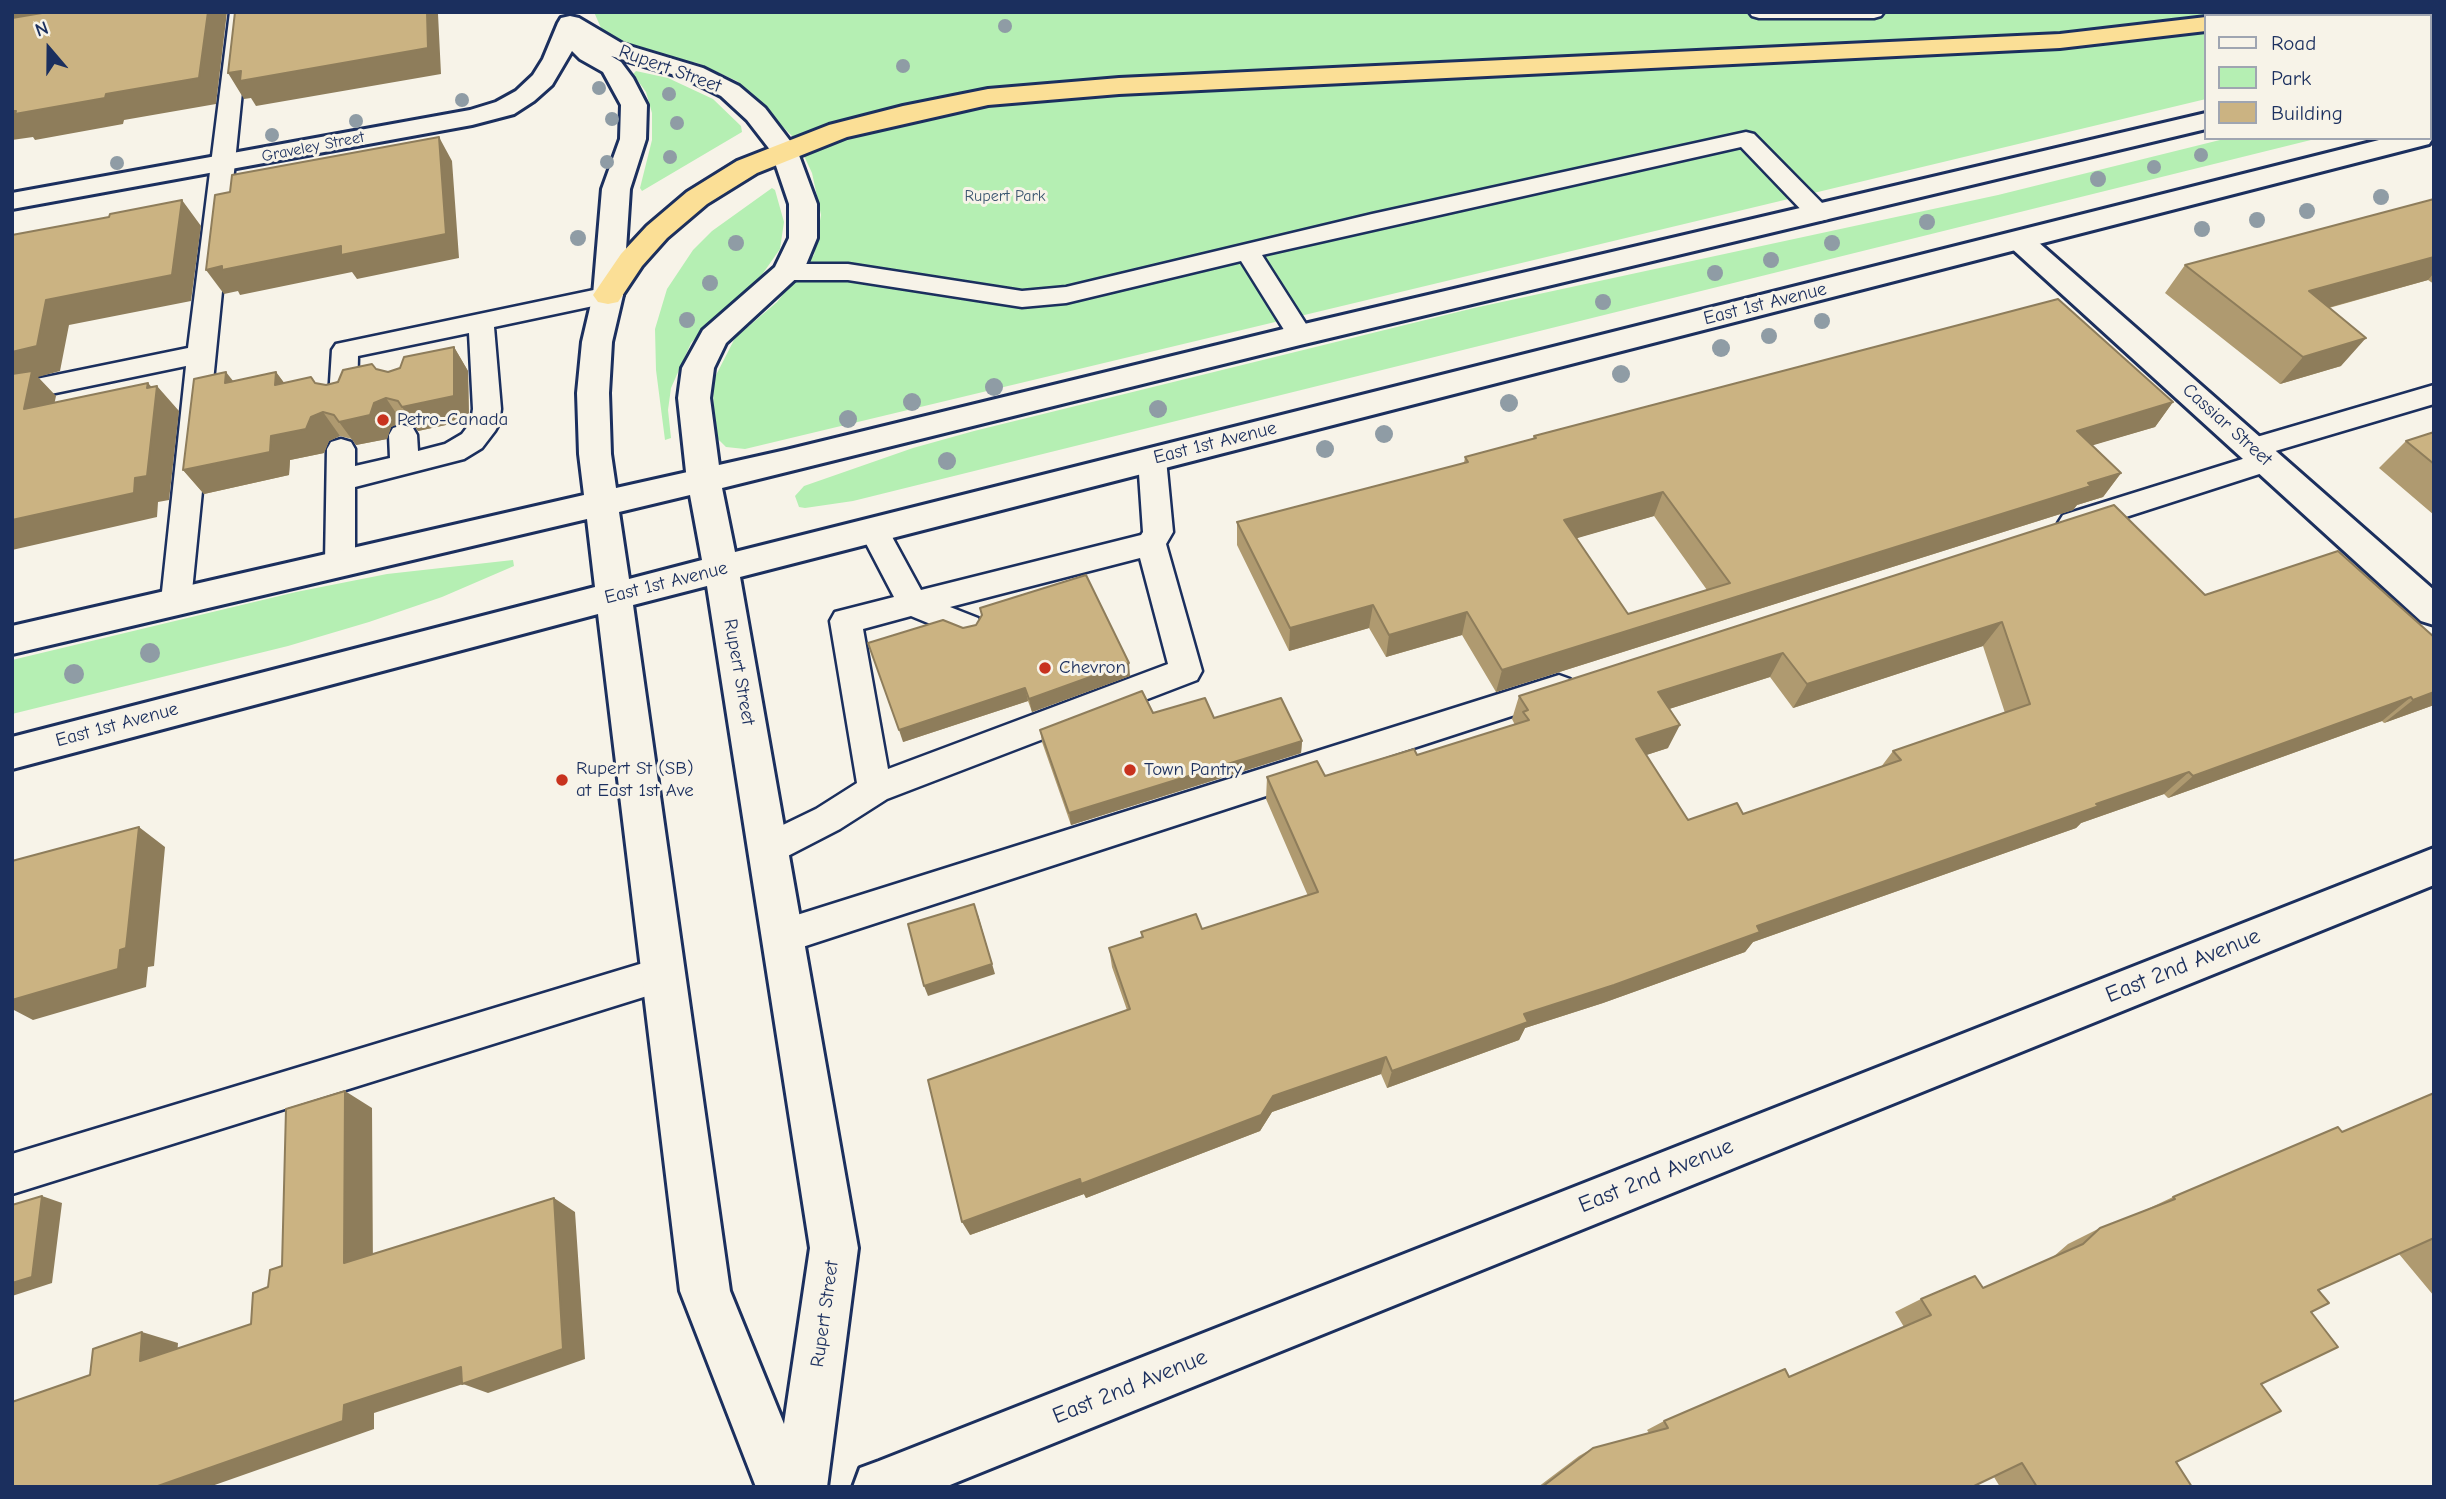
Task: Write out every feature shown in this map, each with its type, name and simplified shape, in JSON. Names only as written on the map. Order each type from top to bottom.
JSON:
[{"type":"highway","points":[[608,295],[631,260],[657,232],[697,198],[747,167],[784,150],[838,131],[988,97],[1119,86],[2060,41],[2204,24]]},
{"type":"main road","name":"Graveley Street","points":[[12,201],[472,117],[505,108],[525,96],[543,80],[556,59],[569,18]]},
{"type":"main road","name":"Rupert Street","points":[[569,18],[614,49],[694,74],[730,91],[756,114],[784,150],[803,204],[803,238],[788,272],[714,337],[698,368],[694,398],[704,481],[834,1248],[801,1487]]},
{"type":"main road","name":"Rupert Street","points":[[569,18],[577,42],[589,54],[612,67],[624,83],[634,105],[633,139],[616,189],[608,295],[597,342],[593,393],[595,454],[705,1292],[783,1487]]},
{"type":"main road","points":[[12,640],[340,562],[704,481],[1300,335],[2204,121]]},
{"type":"main road","name":"East 1st Avenue","points":[[12,753],[613,596],[2412,140]]},
{"type":"main road","name":"Cassiar Street","points":[[2019,240],[2434,611]]},
{"type":"main road","name":"East 2nd Avenue","points":[[879,1487],[2434,866]]},
{"type":"lane","points":[[176,601],[221,164],[240,12]]},
{"type":"lane","points":[[1759,12],[1874,12]]},
{"type":"lane","points":[[788,272],[848,272],[1021,299],[1066,295],[1164,270],[1746,139],[1819,214]]},
{"type":"lane","points":[[1247,251],[1300,335]]},
{"type":"lane","points":[[343,398],[345,350],[402,349],[481,322],[608,295]]},
{"type":"lane","points":[[341,480],[454,452],[472,441],[485,424],[487,409],[481,322]]},
{"type":"lane","points":[[12,393],[201,354]]},
{"type":"lane","points":[[2041,533],[2434,394]]},
{"type":"lane","points":[[403,435],[404,466]]},
{"type":"lane","points":[[340,562],[341,449]]},
{"type":"lane","points":[[875,789],[846,621],[1151,544],[1158,532],[1153,459]]},
{"type":"lane","points":[[874,530],[913,604],[967,627]]},
{"type":"lane","points":[[768,849],[828,819],[875,789],[1017,720],[1186,671],[1151,544]]},
{"type":"lane","points":[[781,937],[1588,679]]},
{"type":"lane","points":[[12,1174],[663,974]]},
{"type":"green space","name":"Rupert Park","points":[[594,12],[2434,12],[2434,45],[2432,14],[2204,14],[2204,99],[745,449],[726,447],[714,435],[713,381],[735,338],[777,302],[814,255],[821,215],[812,173],[797,141],[737,81],[697,63],[645,53],[617,41],[601,28]]},
{"type":"green space","points":[[636,71],[668,78],[713,99],[741,126],[742,132],[642,191],[640,188],[652,140],[652,113],[646,92],[633,74]]},
{"type":"green space","points":[[2220,140],[2311,140],[853,501],[805,508],[799,507],[795,496],[804,486],[913,448],[974,431],[1474,308],[1998,195]]},
{"type":"green space","points":[[772,188],[775,190],[784,222],[780,249],[759,279],[716,316],[691,343],[671,388],[668,410],[671,438],[665,440],[656,370],[655,329],[667,289],[693,250],[712,231]]},
{"type":"green space","points":[[513,560],[514,566],[442,597],[369,622],[288,646],[12,714],[12,660],[296,592],[387,574]]},
{"type":"building","points":[[48,12],[208,12],[199,78],[106,94],[105,98],[15,114],[16,111],[12,111],[12,18]]},
{"type":"building","points":[[235,12],[427,12],[428,48],[240,81],[241,71],[228,73]]},
{"type":"building","points":[[439,137],[446,234],[341,255],[341,246],[222,270],[222,266],[206,270],[215,195],[230,192],[232,175]]},
{"type":"building","points":[[2434,199],[2434,257],[2309,291],[2366,338],[2303,357],[2185,265]]},
{"type":"building","points":[[182,200],[172,275],[46,300],[37,346],[12,352],[12,235]]},
{"type":"building","points":[[2058,299],[2173,402],[2077,431],[2121,473],[2088,483],[2091,486],[1502,670],[1467,612],[1389,635],[1373,605],[1290,628],[1237,522],[1468,462],[1465,457],[1536,438],[1534,436]],"holes":[[[1663,492],[1730,583],[1628,614],[1564,520]]]},
{"type":"building","points":[[454,347],[454,396],[402,407],[398,401],[386,398],[374,403],[370,415],[339,422],[334,415],[323,412],[311,417],[306,429],[271,436],[270,452],[183,470],[194,379],[226,372],[225,383],[276,372],[275,385],[311,377],[315,383],[326,385],[338,382],[343,370],[372,364],[376,369],[388,372],[400,368],[404,357]]},
{"type":"building","points":[[32,371],[24,409],[148,383],[147,388],[157,386],[147,476],[135,478],[134,493],[12,520],[12,374]]},
{"type":"building","points":[[2434,432],[2434,464],[2406,441]]},
{"type":"building","points":[[2114,505],[2205,595],[2338,551],[2434,637],[2434,692],[2413,700],[2411,697],[2193,776],[2189,772],[2096,804],[2099,806],[1757,926],[1760,932],[1614,985],[1524,1014],[1528,1022],[1392,1071],[1386,1057],[1273,1096],[1261,1115],[1081,1184],[1080,1179],[962,1222],[928,1080],[1130,1009],[1109,948],[1143,937],[1141,932],[1196,914],[1202,929],[1318,892],[1267,777],[1317,761],[1325,776],[1414,749],[1417,755],[1529,720],[1523,712],[1528,710],[1519,696]],"holes":[[[2002,622],[2030,704],[1893,751],[1901,760],[1743,814],[1737,803],[1688,820],[1636,739],[1680,725],[1658,692],[1783,653],[1807,684]]]},
{"type":"building","points":[[1086,575],[1129,663],[1029,699],[1025,688],[899,730],[868,643],[943,620],[963,628],[976,625],[982,615],[980,608]]},
{"type":"building","points":[[1142,691],[1153,713],[1205,698],[1214,718],[1281,698],[1302,741],[1069,813],[1040,730]]},
{"type":"building","points":[[139,827],[126,948],[120,950],[118,969],[12,1000],[12,861]]},
{"type":"building","points":[[974,904],[992,964],[924,986],[908,924]]},
{"type":"building","points":[[345,1091],[344,1263],[554,1198],[563,1349],[462,1384],[461,1367],[344,1405],[343,1421],[155,1487],[12,1487],[12,1402],[90,1375],[93,1349],[142,1332],[140,1361],[251,1324],[253,1293],[268,1287],[270,1270],[282,1266],[286,1109]]},
{"type":"building","points":[[2434,1093],[2434,1238],[2318,1290],[2329,1303],[2311,1312],[2338,1347],[2261,1384],[2281,1411],[2176,1462],[2192,1487],[2037,1487],[2022,1463],[1972,1487],[1542,1487],[1593,1448],[1668,1428],[1664,1421],[1785,1369],[1789,1377],[1931,1315],[1921,1299],[1975,1276],[1983,1288],[2083,1244],[2100,1228],[2175,1199],[2173,1197],[2338,1127],[2342,1132]]},
{"type":"building","points":[[42,1196],[32,1277],[12,1283],[12,1205]]},
{"type":"place","name":"Petro-Canada","points":[[383,420]]},
{"type":"place","name":"Chevron","points":[[1045,668]]},
{"type":"place","name":"Town Pantry","points":[[1130,770]]},
{"type":"place","name":"Rupert St (SB) at East 1st Ave","points":[[562,780]]}]
